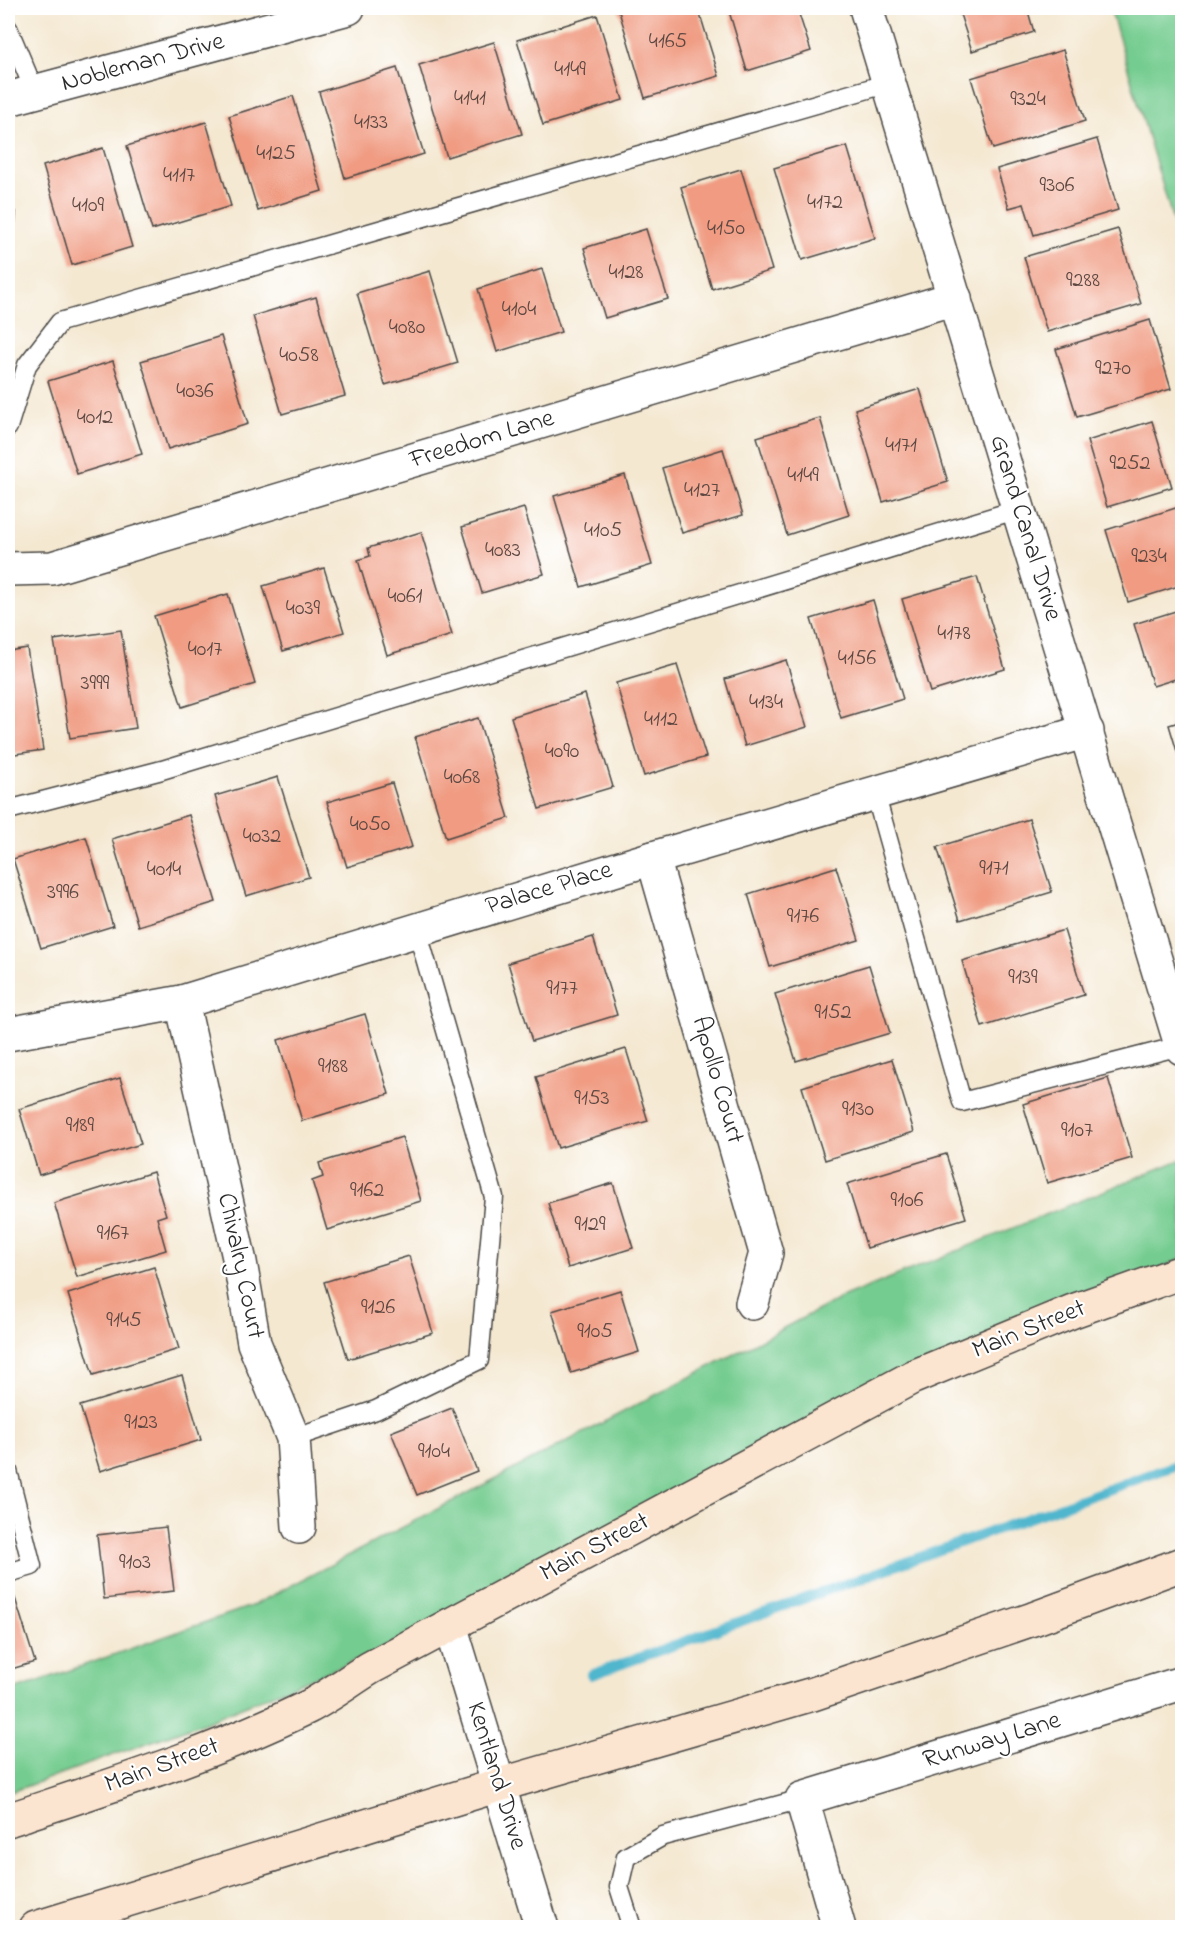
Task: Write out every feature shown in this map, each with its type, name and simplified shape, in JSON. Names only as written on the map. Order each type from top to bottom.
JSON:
[{"type":"main road","name":"Main Street","points":[[8,1820],[127,1780],[240,1737],[309,1706],[370,1668],[913,1377],[1073,1311],[1182,1272]]},
{"type":"main road","points":[[36,1928],[499,1785],[813,1694],[1033,1619],[1182,1564]]},
{"type":"street","name":"Nobleman Drive","points":[[21,96],[348,8]]},
{"type":"street","name":"Grand Canal Drive","points":[[866,8],[1181,1047]]},
{"type":"street","name":"Freedom Lane","points":[[8,569],[52,568],[955,298]]},
{"type":"street","name":"Palace Place","points":[[8,1034],[182,1002],[653,858],[1087,731]]},
{"type":"street","name":"Apollo Court","points":[[653,858],[766,1253],[752,1303]]},
{"type":"street","name":"Chivalry Court","points":[[182,1002],[233,1230],[254,1343],[293,1438],[299,1527]]},
{"type":"street","name":"Kentland Drive","points":[[450,1625],[542,1928]]},
{"type":"street","name":"Runway Lane","points":[[802,1800],[1182,1683]]},
{"type":"street","points":[[802,1800],[839,1928]]},
{"type":"lane","points":[[8,28],[21,96]]},
{"type":"lane","points":[[8,427],[27,364],[60,322],[889,83]]},
{"type":"lane","points":[[8,810],[162,770],[1019,509]]},
{"type":"lane","points":[[875,793],[962,1102],[1181,1047]]},
{"type":"lane","points":[[293,1438],[376,1410],[479,1360],[494,1197],[417,930]]},
{"type":"lane","points":[[8,1471],[32,1566],[8,1574]]},
{"type":"lane","points":[[632,1928],[619,1887],[626,1857],[663,1836],[802,1800]]},
{"type":"green space","points":[[1110,8],[1182,8],[1182,251]]},
{"type":"green space","points":[[1182,1159],[1182,1258],[373,1653],[203,1723],[8,1793],[8,1692],[254,1605],[839,1299]]},
{"type":"building","points":[[618,8],[698,8],[719,76],[645,98]]},
{"type":"building","points":[[728,8],[797,8],[811,51],[747,71]]},
{"type":"building","points":[[958,8],[1027,8],[1034,32],[972,51]]},
{"type":"building","points":[[597,15],[623,100],[543,125],[517,40]]},
{"type":"building","points":[[494,42],[522,134],[447,157],[419,65]]},
{"type":"building","points":[[1063,50],[1085,121],[993,149],[971,78]]},
{"type":"building","points":[[397,68],[424,154],[345,178],[319,92]]},
{"type":"building","points":[[293,96],[322,191],[258,211],[229,116]]},
{"type":"building","points":[[206,122],[231,206],[152,230],[127,146]]},
{"type":"building","points":[[1097,139],[1118,210],[1034,235],[1024,204],[1009,208],[997,169]]},
{"type":"building","points":[[847,146],[875,238],[802,260],[774,168]]},
{"type":"building","points":[[103,148],[132,247],[72,265],[43,166]]},
{"type":"building","points":[[741,169],[772,270],[712,289],[681,187]]},
{"type":"building","points":[[8,211],[16,212],[14,242],[8,241]]},
{"type":"building","points":[[646,229],[668,299],[605,318],[584,248]]},
{"type":"building","points":[[1118,229],[1141,304],[1047,332],[1024,257]]},
{"type":"building","points":[[542,269],[561,332],[497,352],[478,289]]},
{"type":"building","points":[[430,271],[458,363],[385,385],[357,293]]},
{"type":"building","points":[[316,297],[345,396],[282,414],[253,316]]},
{"type":"building","points":[[1150,320],[1171,389],[1077,417],[1056,349]]},
{"type":"building","points":[[221,336],[248,424],[168,449],[141,361]]},
{"type":"building","points":[[113,361],[142,454],[77,474],[48,381]]},
{"type":"building","points":[[920,389],[948,482],[883,502],[855,409]]},
{"type":"building","points":[[820,418],[849,515],[787,535],[757,437]]},
{"type":"building","points":[[1152,421],[1172,487],[1107,507],[1087,441]]},
{"type":"building","points":[[723,449],[743,515],[682,533],[662,468]]},
{"type":"building","points":[[625,475],[652,565],[581,587],[554,496]]},
{"type":"building","points":[[1182,506],[1182,585],[1128,602],[1106,530]]},
{"type":"building","points":[[524,508],[544,574],[482,593],[462,527]]},
{"type":"building","points":[[421,532],[452,635],[387,655],[358,560],[370,556],[368,548]]},
{"type":"building","points":[[324,568],[344,632],[283,651],[263,586]]},
{"type":"building","points":[[977,577],[1005,669],[930,692],[902,599]]},
{"type":"building","points":[[228,594],[255,684],[182,707],[154,616]]},
{"type":"building","points":[[873,600],[903,699],[841,718],[811,619]]},
{"type":"building","points":[[1182,609],[1182,677],[1153,686],[1134,624]]},
{"type":"building","points":[[121,630],[136,728],[70,738],[54,640]]},
{"type":"building","points":[[27,648],[43,750],[8,755],[8,651]]},
{"type":"building","points":[[786,660],[807,727],[745,746],[725,679]]},
{"type":"building","points":[[677,665],[706,757],[644,776],[616,683]]},
{"type":"building","points":[[585,694],[613,787],[539,809],[511,717]]},
{"type":"building","points":[[478,718],[509,818],[446,838],[415,737]]},
{"type":"building","points":[[1182,721],[1182,768],[1169,725]]},
{"type":"building","points":[[278,777],[309,877],[246,896],[215,796]]},
{"type":"building","points":[[392,783],[412,847],[347,867],[327,802]]},
{"type":"building","points":[[189,815],[216,902],[138,926],[112,839]]},
{"type":"building","points":[[1029,819],[1052,892],[960,920],[937,847]]},
{"type":"building","points":[[86,837],[113,926],[41,948],[13,859]]},
{"type":"building","points":[[836,867],[859,940],[770,967],[748,894]]},
{"type":"building","points":[[1064,930],[1084,995],[982,1027],[962,961]]},
{"type":"building","points":[[593,937],[617,1015],[532,1041],[508,963]]},
{"type":"building","points":[[869,965],[890,1033],[796,1061],[775,994]]},
{"type":"building","points":[[365,1014],[389,1094],[302,1121],[278,1040]]},
{"type":"building","points":[[626,1049],[648,1121],[558,1148],[536,1077]]},
{"type":"building","points":[[892,1059],[914,1132],[825,1160],[802,1087]]},
{"type":"building","points":[[120,1078],[141,1144],[39,1175],[19,1109]]},
{"type":"building","points":[[1108,1078],[1132,1158],[1047,1183],[1023,1104]]},
{"type":"building","points":[[402,1137],[421,1201],[327,1230],[312,1181],[323,1177],[319,1163]]},
{"type":"building","points":[[946,1154],[966,1218],[867,1248],[847,1184]]},
{"type":"building","points":[[153,1172],[166,1215],[157,1218],[166,1250],[77,1277],[54,1203]]},
{"type":"building","points":[[613,1183],[633,1248],[568,1268],[548,1203]]},
{"type":"building","points":[[409,1256],[433,1333],[348,1359],[324,1282]]},
{"type":"building","points":[[154,1267],[179,1349],[93,1375],[68,1294]]},
{"type":"building","points":[[620,1290],[639,1352],[571,1373],[552,1311]]},
{"type":"building","points":[[182,1375],[201,1440],[100,1471],[80,1406]]},
{"type":"building","points":[[452,1408],[477,1471],[417,1495],[391,1432]]},
{"type":"building","points":[[166,1527],[174,1591],[104,1599],[97,1535]]},
{"type":"building","points":[[15,1598],[35,1662],[8,1670],[8,1600]]},
{"type":"waterway","points":[[591,1675],[1182,1463]]}]
